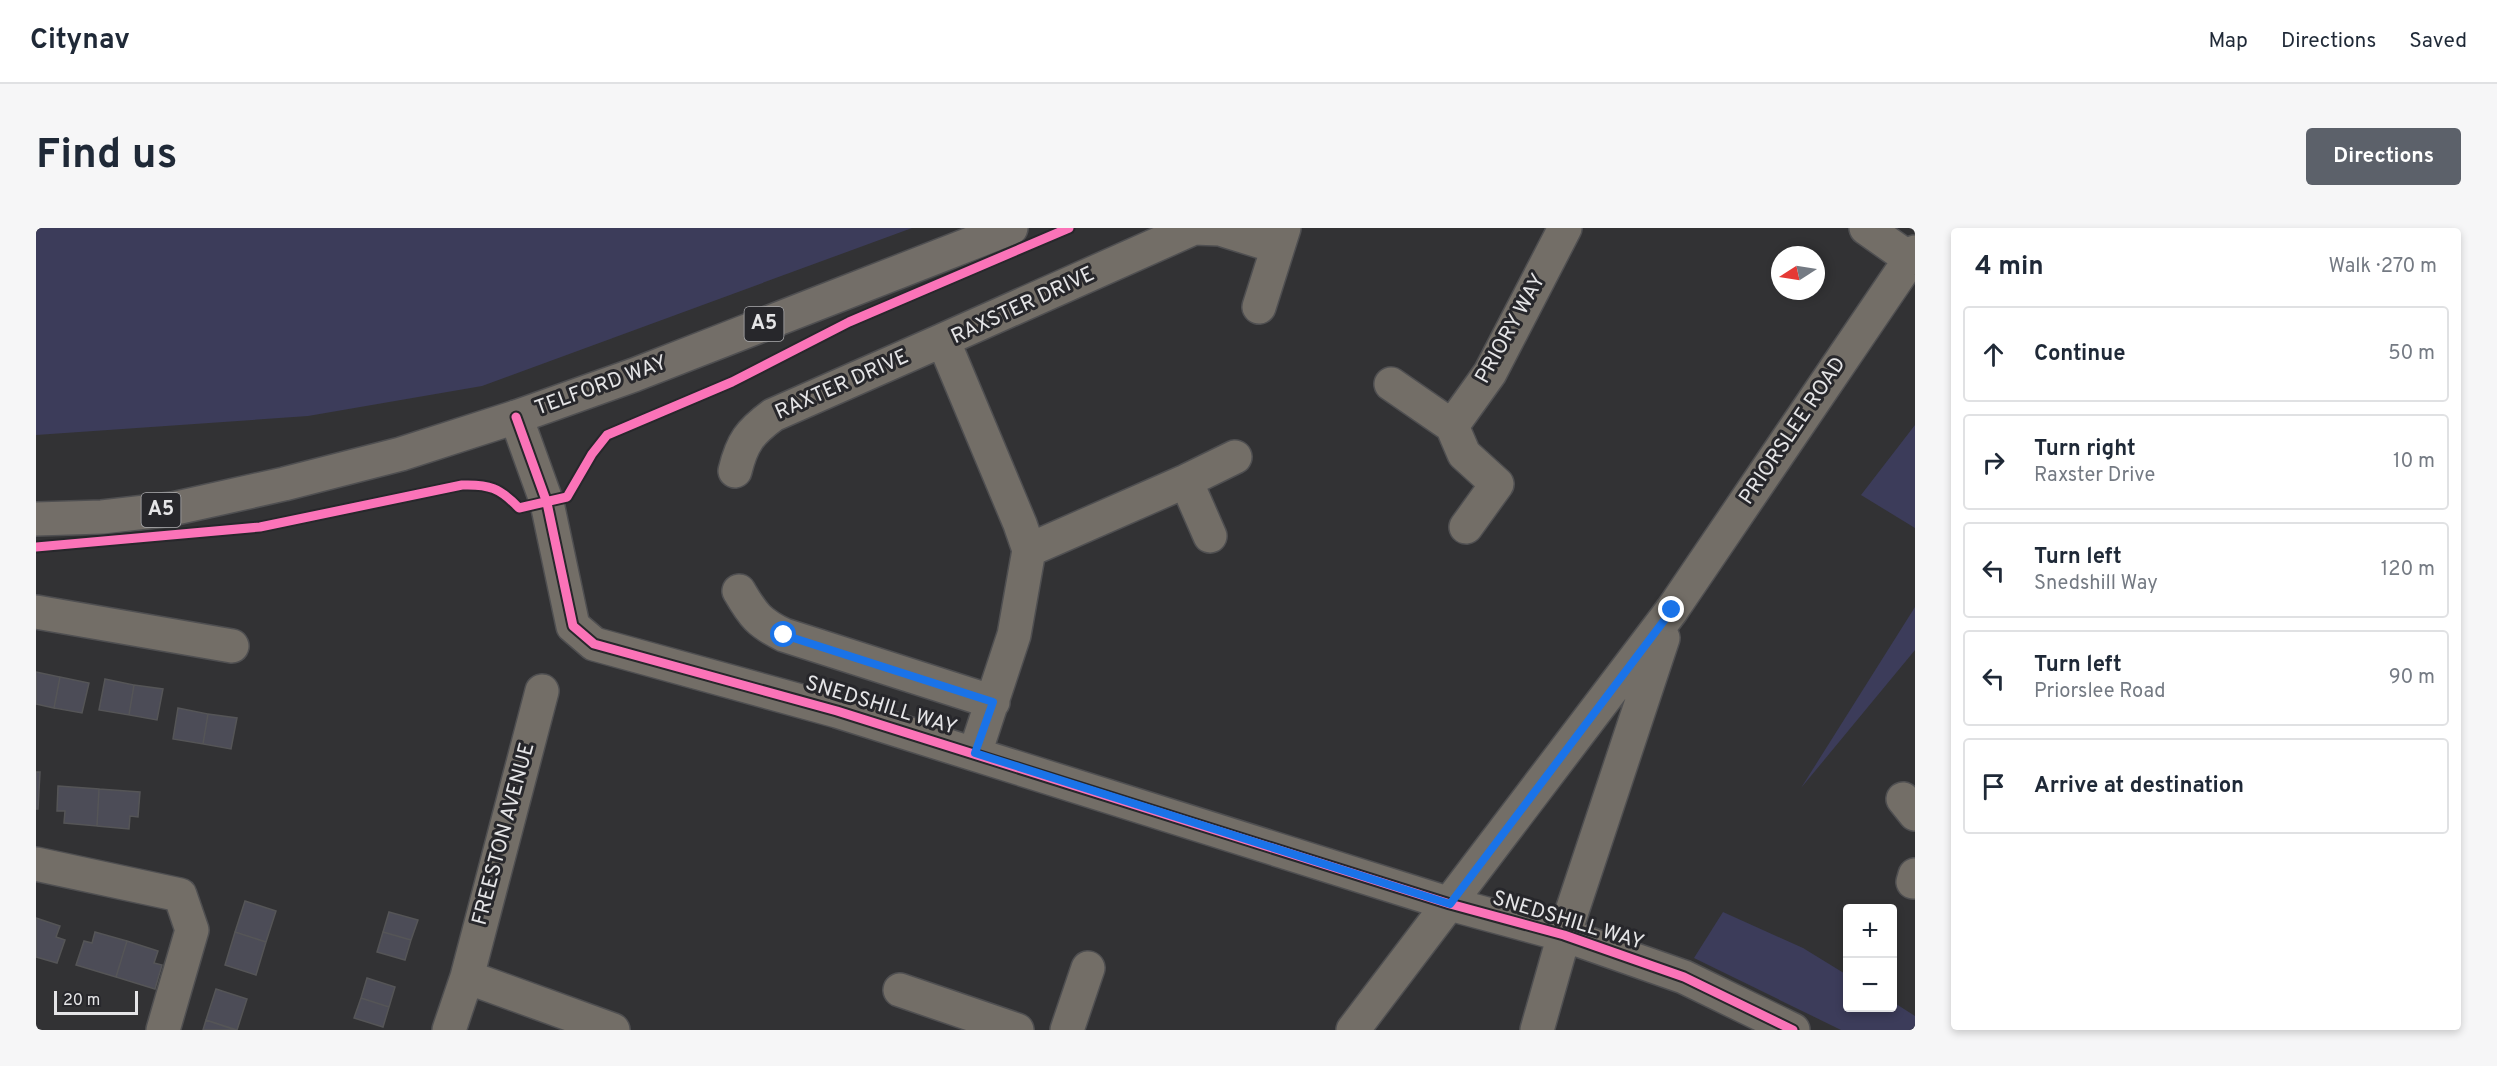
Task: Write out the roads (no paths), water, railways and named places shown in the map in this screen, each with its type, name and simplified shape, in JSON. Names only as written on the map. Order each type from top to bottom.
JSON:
[{"type":"main road","name":"TELFORD WAY","points":[[36,519],[102,517],[172,509],[284,484],[401,454],[516,417],[634,375],[1011,228]]},
{"type":"street","name":"RAXSTER DRIVE","points":[[975,753],[1014,635],[1029,550],[943,340],[1194,228],[1220,229],[1281,238]]},
{"type":"street","name":"PRIORY WAY","points":[[1452,426],[1490,374],[1565,228]]},
{"type":"street","points":[[1866,228],[1912,255]]},
{"type":"street","points":[[1259,307],[1281,238]]},
{"type":"street","name":"PRIORSLEE ROAD","points":[[1353,1030],[1672,610],[1912,255]]},
{"type":"street","name":"RAXTER DRIVE","points":[[735,471],[745,442],[754,429],[773,415],[943,340]]},
{"type":"street","points":[[1391,384],[1452,426],[1464,454],[1497,484],[1466,527]]},
{"type":"street","name":"SNEDSHILL WAY","points":[[516,417],[548,503],[573,626],[594,644],[837,711],[1450,904],[1564,935],[1684,977],[1793,1030]]},
{"type":"street","points":[[1029,550],[1186,482],[1235,457]]},
{"type":"street","points":[[1186,482],[1210,536]]},
{"type":"street","points":[[739,591],[752,615],[764,626],[784,635],[993,702]]},
{"type":"street","name":"PRIORSLEE ROAD","points":[[1537,1030],[1564,935],[1672,610]]},
{"type":"street","points":[[36,612],[232,646]]},
{"type":"street","name":"FREESTON AVENUE","points":[[449,1030],[466,977],[542,691]]},
{"type":"street","points":[[36,864],[180,895],[192,930],[163,1030]]},
{"type":"street","points":[[1067,1030],[1088,968]]},
{"type":"street","points":[[466,977],[613,1030]]},
{"type":"street","points":[[900,990],[1017,1030]]}]
